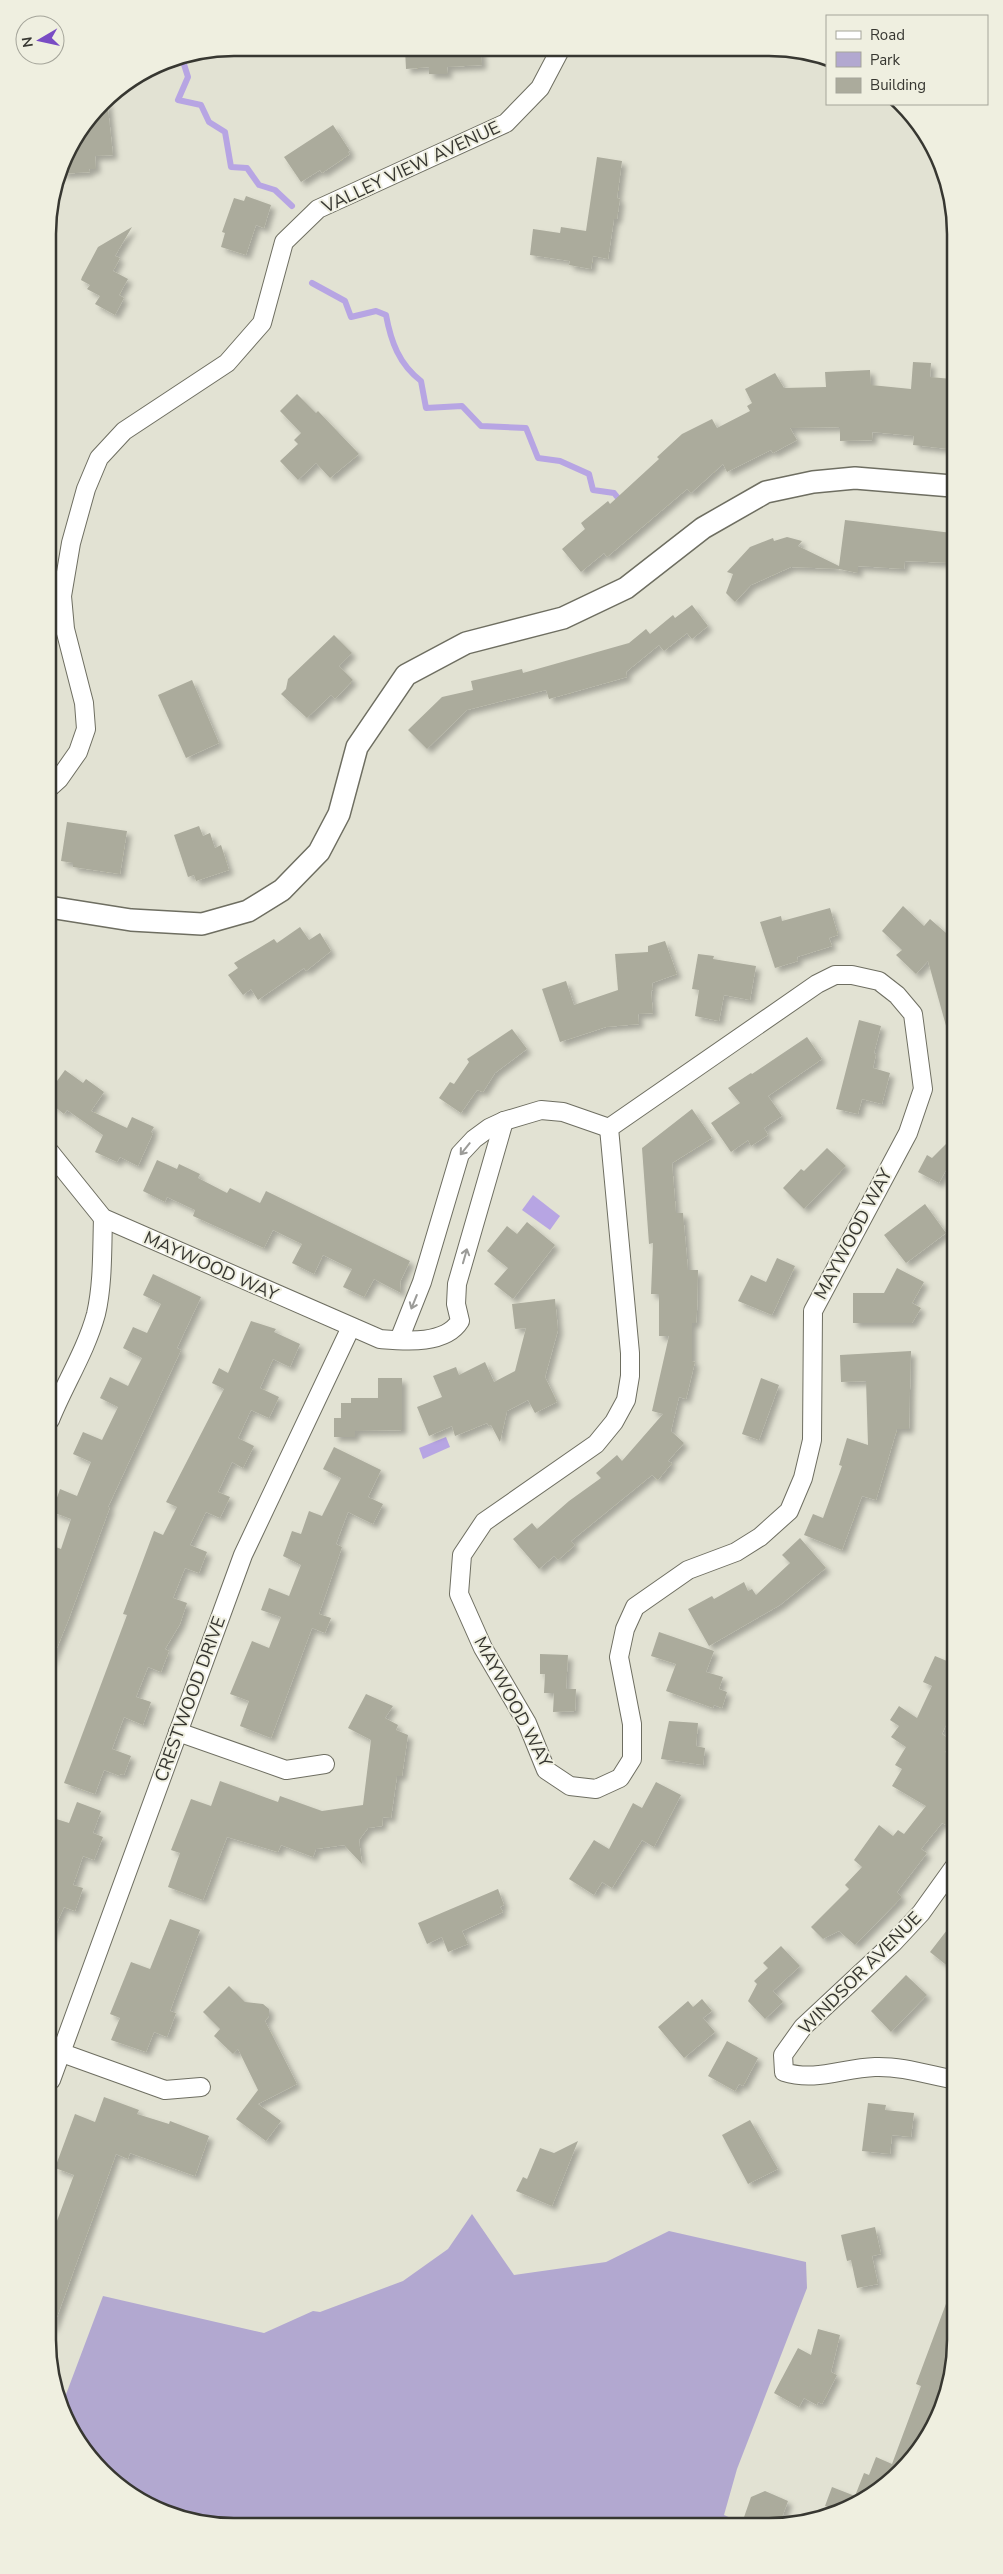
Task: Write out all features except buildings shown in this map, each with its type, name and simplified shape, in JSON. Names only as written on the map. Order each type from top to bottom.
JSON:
[{"type":"street","name":"VALLEY VIEW AVENUE","points":[[56,782],[78,752],[86,729],[84,703],[65,629],[62,596],[71,543],[86,489],[99,458],[124,430],[227,363],[262,323],[284,242],[318,209],[506,123],[540,88],[557,56]]},
{"type":"street","points":[[56,908],[131,920],[202,924],[248,911],[282,890],[319,852],[339,814],[357,747],[406,676],[466,643],[564,618],[626,588],[703,528],[766,492],[813,482],[855,478],[947,486]]},
{"type":"street","name":"MAYWOOD WAY","points":[[835,975],[852,975],[879,981],[897,995],[913,1014],[923,1089],[908,1133],[813,1311],[812,1440],[803,1478],[789,1511],[760,1537],[736,1552],[688,1570],[636,1607],[624,1629],[619,1657],[632,1724],[632,1759],[620,1778],[596,1789],[570,1786],[546,1770],[527,1723],[483,1648],[459,1594],[462,1554],[484,1522],[596,1444],[614,1422],[626,1400],[630,1376],[630,1353],[609,1128],[817,984],[835,975]]},
{"type":"street","points":[[399,1340],[422,1282],[460,1154],[474,1139],[504,1121],[541,1110],[563,1112],[609,1128]]},
{"type":"street","name":"MAYWOOD WAY","points":[[56,1160],[103,1218],[380,1339],[428,1339],[455,1329],[460,1321],[456,1304],[457,1284],[504,1121]]},
{"type":"street","points":[[56,1407],[87,1340],[96,1313],[101,1273],[103,1218]]},
{"type":"street","name":"CRESTWOOD DRIVE","points":[[56,2051],[178,1732],[243,1555],[351,1327]]},
{"type":"street","points":[[178,1732],[286,1770],[325,1764]]},
{"type":"street","name":"WINDSOR AVENUE","points":[[947,1877],[921,1913],[893,1943],[803,2026],[783,2056],[784,2072],[812,2078],[875,2067],[947,2079]]},
{"type":"street","points":[[56,2051],[165,2090],[201,2087]]},
{"type":"green space","points":[[472,2214],[514,2275],[606,2262],[669,2231],[806,2262],[807,2288],[737,2469],[724,2515],[731,2518],[234,2518],[211,2516],[188,2512],[166,2504],[135,2488],[100,2457],[86,2439],[70,2408],[66,2396],[103,2296],[264,2333],[313,2311],[320,2312],[403,2281],[448,2249]]},
{"type":"shaded area","points":[[533,1195],[560,1216],[550,1230],[522,1210]]},
{"type":"shaded area","points":[[446,1437],[450,1447],[423,1459],[419,1448]]},
{"type":"waterway","points":[[184,64],[188,77],[178,100],[201,105],[209,122],[225,132],[231,167],[247,168],[259,185],[275,190],[292,206]]},
{"type":"waterway","points":[[312,283],[345,301],[351,317],[376,311],[386,315],[390,334],[397,352],[407,367],[421,381],[426,408],[462,406],[481,426],[526,428],[538,458],[560,461],[589,474],[593,490],[614,493],[622,503]]}]
